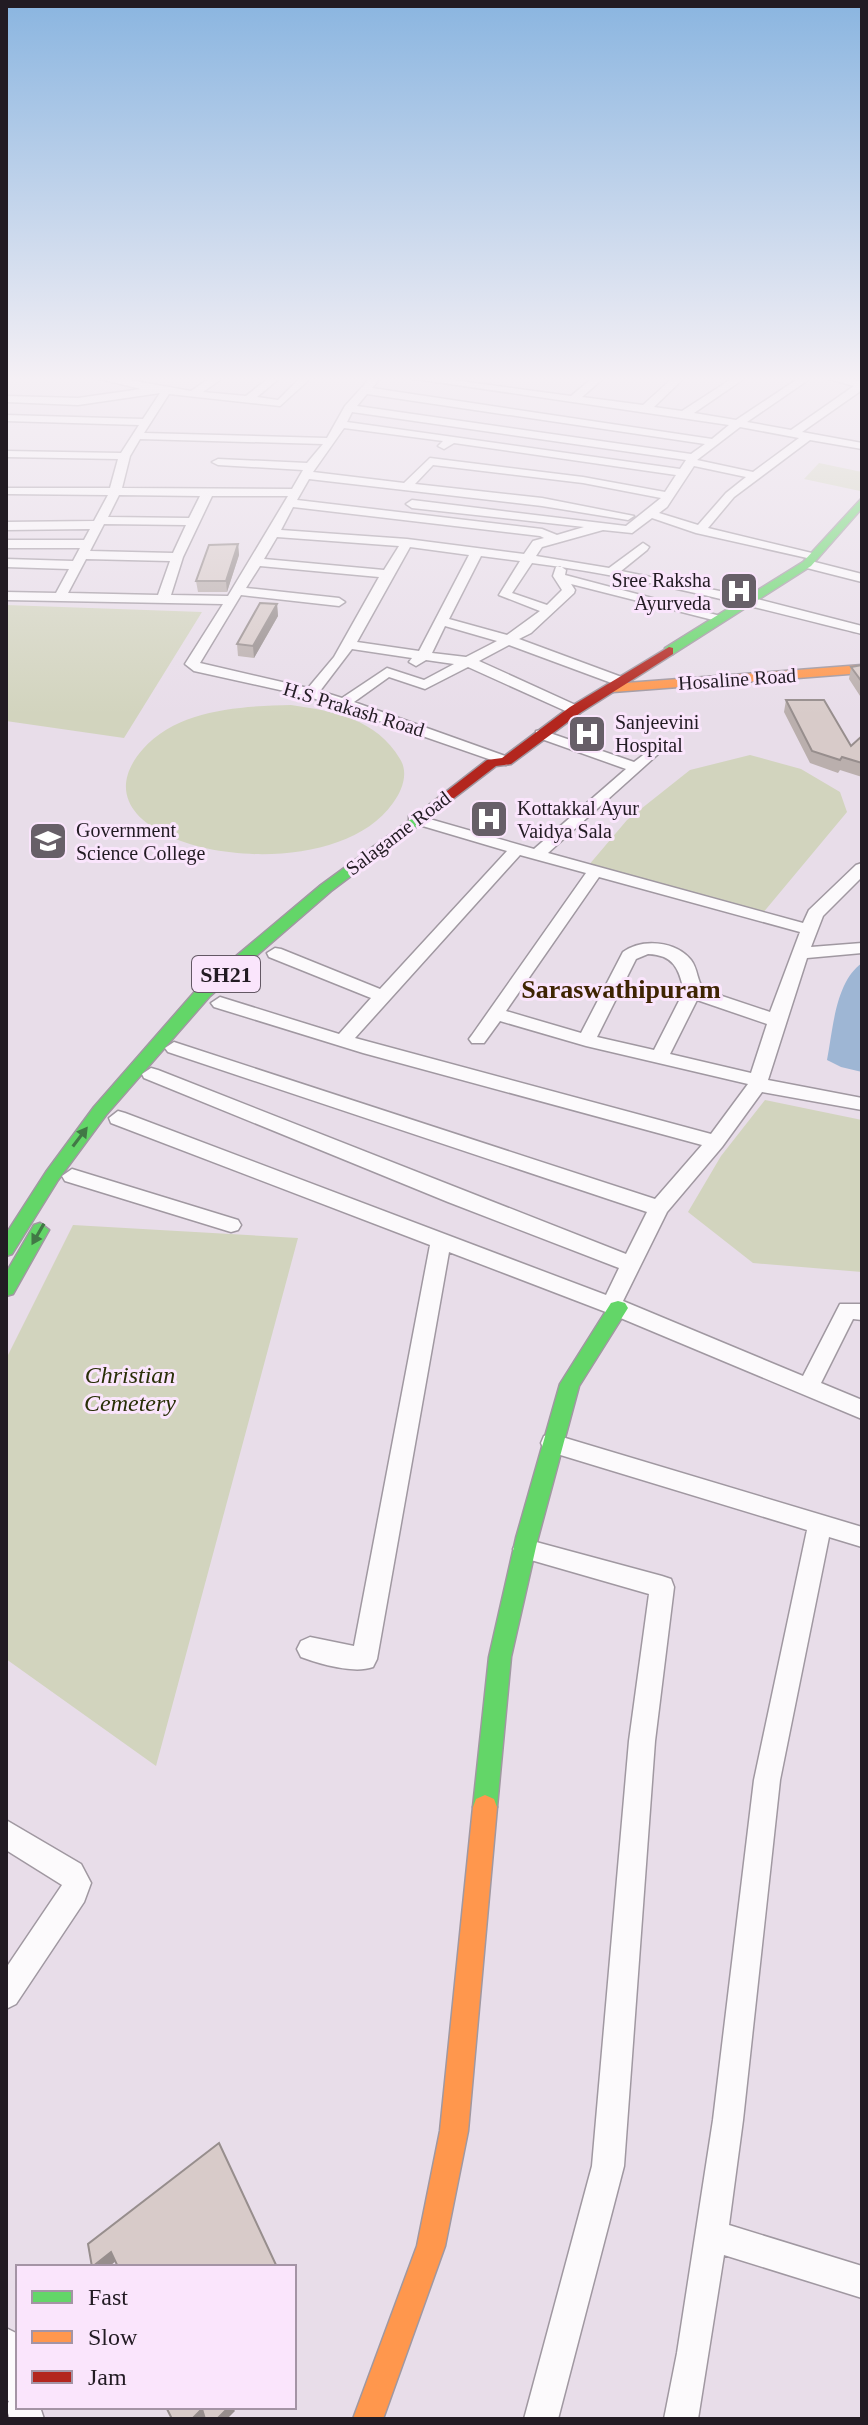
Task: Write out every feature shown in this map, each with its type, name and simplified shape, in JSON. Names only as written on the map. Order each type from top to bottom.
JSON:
[{"type":"main road","name":"Salagame Road","points":[[6,1249],[52,1176],[100,1111],[191,1005],[326,888],[423,821],[492,763],[506,761],[575,710],[810,561],[862,501]]},
{"type":"main road","name":"Hosaline Road","points":[[617,685],[862,669]]},
{"type":"main road","points":[[6,1289],[72,1176],[174,1048],[332,900],[423,821],[507,768],[506,761]]},
{"type":"main road","points":[[368,2419],[431,2246],[454,2131],[500,1657],[552,1443],[570,1384],[615,1306]]},
{"type":"street","points":[[233,595],[256,562],[297,489]]},
{"type":"street","points":[[434,489],[647,516],[862,578]]},
{"type":"street","points":[[632,489],[668,496]]},
{"type":"street","points":[[412,504],[628,530],[663,505],[672,489]]},
{"type":"street","points":[[700,530],[738,489]]},
{"type":"street","points":[[6,491],[208,491],[292,498],[542,533],[556,539]]},
{"type":"street","points":[[163,600],[177,557],[208,491]]},
{"type":"street","points":[[59,599],[115,492]]},
{"type":"street","points":[[6,526],[195,522]]},
{"type":"street","points":[[549,610],[505,595],[537,544],[603,526]]},
{"type":"street","points":[[273,533],[407,543],[529,557],[749,601],[862,630]]},
{"type":"street","points":[[311,693],[333,672],[386,574],[407,543]]},
{"type":"street","points":[[6,544],[82,555],[177,557]]},
{"type":"street","points":[[611,573],[643,547]]},
{"type":"street","points":[[400,677],[425,653],[477,551]]},
{"type":"street","points":[[6,563],[82,555]]},
{"type":"street","points":[[256,562],[386,574]]},
{"type":"street","points":[[344,703],[387,672],[425,685],[526,630],[569,592],[558,573],[564,563]]},
{"type":"street","points":[[561,578],[721,618]]},
{"type":"street","points":[[6,596],[163,600],[233,595],[339,602]]},
{"type":"street","name":"H.S Prakash Road","points":[[233,595],[193,657],[192,664],[344,703],[506,761]]},
{"type":"street","points":[[441,621],[506,639],[617,685]]},
{"type":"street","points":[[350,645],[425,653],[469,662],[575,710]]},
{"type":"street","points":[[541,734],[635,767]]},
{"type":"street","points":[[462,745],[470,759],[470,779]]},
{"type":"street","points":[[536,855],[659,747]]},
{"type":"street","points":[[423,821],[594,873],[810,930]]},
{"type":"street","points":[[342,1041],[517,849]]},
{"type":"street","points":[[615,1306],[631,1264],[659,1208],[715,1142],[758,1083],[815,914],[862,868]]},
{"type":"street","points":[[478,1039],[594,873]]},
{"type":"street","points":[[803,953],[862,948]]},
{"type":"street","points":[[586,1040],[634,951],[657,949],[680,959],[693,991],[659,1058]]},
{"type":"street","points":[[275,953],[381,996]]},
{"type":"street","points":[[693,991],[777,1021]]},
{"type":"street","points":[[220,1003],[342,1041],[715,1142]]},
{"type":"street","points":[[495,1014],[758,1083],[862,1104]]},
{"type":"street","points":[[174,1048],[659,1208]]},
{"type":"street","points":[[151,1074],[455,1197],[631,1264]]},
{"type":"street","points":[[118,1118],[615,1306],[862,1410]]},
{"type":"street","points":[[72,1176],[231,1225]]},
{"type":"street","points":[[310,1649],[364,1659],[441,1242]]},
{"type":"street","points":[[807,1389],[847,1310],[862,1312]]},
{"type":"street","points":[[552,1443],[862,1537]]},
{"type":"street","points":[[681,2419],[728,2120],[767,1780],[820,1524]]},
{"type":"street","points":[[525,1549],[662,1587],[642,1741],[608,2166],[541,2419]]},
{"type":"street","points":[[6,1834],[71,1874],[77,1883],[6,1994]]},
{"type":"street","points":[[711,2235],[862,2282]]},
{"type":"street","points":[[6,2345],[16,2381]]},
{"type":"green space","points":[[6,605],[202,612],[124,738],[6,721]]},
{"type":"green space","points":[[291,705],[353,719],[379,735],[403,764],[403,782],[393,803],[359,832],[313,849],[262,854],[210,849],[166,835],[136,813],[126,784],[143,749],[157,736],[174,725],[212,712]]},
{"type":"green space","points":[[750,755],[801,769],[840,792],[847,812],[762,914],[588,866],[627,820],[690,770]]},
{"type":"green space","points":[[765,1100],[862,1120],[862,1272],[753,1263],[688,1212],[721,1156]]},
{"type":"green space","name":"Christian Cemetery","points":[[73,1225],[298,1238],[156,1766],[6,1659],[6,1359]]},
{"type":"water","points":[[862,963],[862,1072],[827,1060],[841,994],[853,971]]},
{"type":"building","points":[[238,544],[226,581],[196,581],[209,545]]},
{"type":"building","points":[[260,603],[277,604],[253,646],[237,644]]},
{"type":"building","points":[[862,665],[862,682],[851,667]]},
{"type":"building","points":[[786,700],[824,700],[851,746],[862,736],[862,763],[812,751]]},
{"type":"building","points":[[219,2143],[276,2265],[117,2265],[111,2252],[92,2265],[88,2244]]},
{"type":"building","points":[[167,2409],[202,2409],[192,2419],[172,2419]]},
{"type":"building","points":[[202,2409],[227,2409],[217,2419],[205,2419]]},
{"type":"traffic: fast","points":[[669,651],[807,564],[862,501]]},
{"type":"traffic: fast","points":[[6,1249],[52,1176],[100,1111],[204,992],[326,888],[436,805]]},
{"type":"traffic: fast","points":[[6,1289],[40,1230]]},
{"type":"traffic: fast","points":[[485,1807],[500,1657],[527,1538],[570,1384],[618,1308]]},
{"type":"traffic: slow","points":[[613,688],[862,669]]},
{"type":"traffic: slow","points":[[368,2419],[431,2246],[454,2131],[485,1807]]},
{"type":"traffic: jam","points":[[436,805],[492,763],[506,761],[575,710],[669,651]]},
{"type":"place","name":"Sree Raksha Ayurveda","points":[[739,591]]},
{"type":"place","name":"Sanjeevini Hospital","points":[[587,734]]},
{"type":"place","name":"Kottakkal Ayur Vaidya Sala","points":[[489,819]]},
{"type":"place","name":"Government Science College","points":[[48,841]]},
{"type":"district","name":"Saraswathipuram","points":[[621,989]]}]
